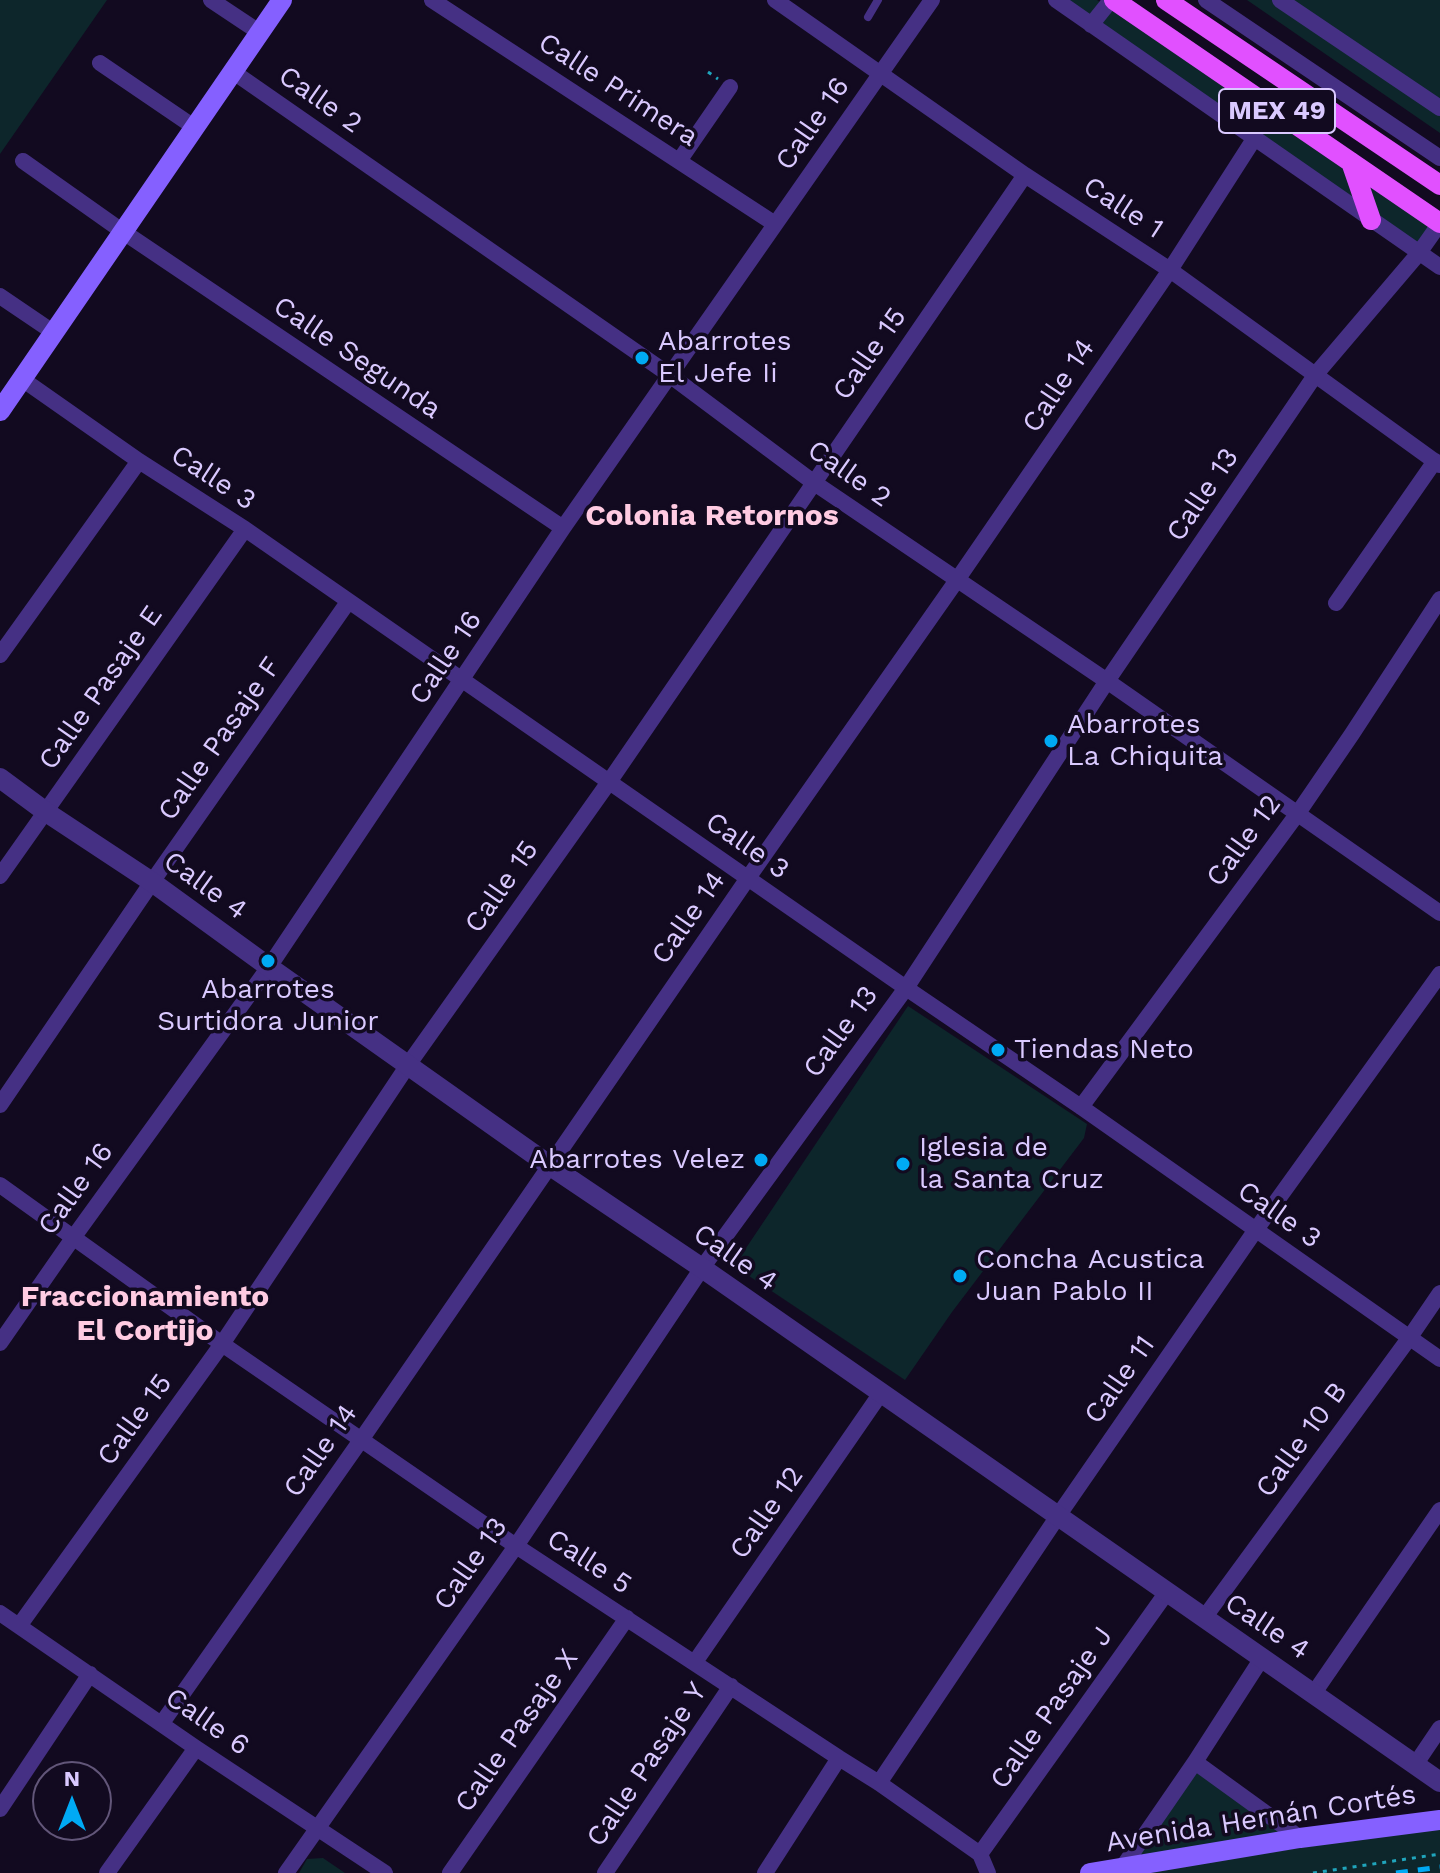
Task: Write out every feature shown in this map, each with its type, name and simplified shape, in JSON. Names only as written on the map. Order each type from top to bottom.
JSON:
[{"type":"main road","points":[[0,411],[282,0]]},
{"type":"main road","name":"MEX 49","points":[[1112,0],[1440,223]]},
{"type":"main road","name":"MEX 49","points":[[1166,0],[1440,185]]},
{"type":"main road","points":[[1351,162],[1371,220]]},
{"type":"main road","name":"Avenida Hernán Cortés","points":[[1090,1873],[1300,1838],[1440,1820]]},
{"type":"street","points":[[211,0],[259,32]]},
{"type":"street","name":"Calle Primera","points":[[432,0],[775,224]]},
{"type":"street","name":"Calle 1","points":[[775,0],[1025,175],[1170,270],[1437,463]]},
{"type":"street","name":"Calle 16","points":[[0,1343],[269,967],[563,528],[932,0]]},
{"type":"street","points":[[1056,0],[1440,267]]},
{"type":"street","points":[[1091,25],[1112,0]]},
{"type":"street","points":[[1206,0],[1440,158]]},
{"type":"street","points":[[1280,0],[1440,108]]},
{"type":"street","points":[[100,63],[194,127]]},
{"type":"street","name":"Calle 2","points":[[232,71],[671,376],[813,482],[1107,681],[1440,913]]},
{"type":"street","points":[[679,161],[730,87]]},
{"type":"street","name":"Calle 14","points":[[162,1723],[957,580],[1170,270],[1254,139]]},
{"type":"street","name":"Calle Segunda","points":[[23,161],[563,528]]},
{"type":"street","name":"Calle 15","points":[[19,1626],[222,1344],[408,1065],[609,782],[1025,175]]},
{"type":"street","name":"Calle 13","points":[[286,1873],[516,1546],[702,1268],[906,988],[1107,681],[1316,374],[1419,253],[1440,223]]},
{"type":"street","points":[[0,296],[53,332]]},
{"type":"street","name":"Calle 3","points":[[22,379],[139,461],[245,529],[1440,1359]]},
{"type":"street","points":[[0,655],[139,461]]},
{"type":"street","points":[[1336,603],[1437,463]]},
{"type":"street","name":"Calle Pasaje E","points":[[0,876],[245,529]]},
{"type":"street","name":"Calle 12","points":[[1081,1107],[1298,813],[1440,599]]},
{"type":"street","name":"Calle Pasaje F","points":[[0,1105],[348,602]]},
{"type":"street","name":"Calle 4","points":[[0,778],[152,882],[549,1165],[702,1268],[1440,1782]]},
{"type":"street","name":"Calle 11","points":[[879,1783],[1255,1231],[1440,974]]},
{"type":"street","name":"Calle 5","points":[[0,1185],[222,1344],[516,1546],[879,1783],[980,1854]]},
{"type":"street","name":"Calle 10 B","points":[[1204,1618],[1440,1293]]},
{"type":"street","name":"Calle 12","points":[[695,1662],[881,1393]]},
{"type":"street","points":[[1314,1693],[1440,1510]]},
{"type":"street","name":"Calle Pasaje J","points":[[980,1854],[1167,1592]]},
{"type":"street","name":"Calle 6","points":[[0,1613],[385,1873]]},
{"type":"street","name":"Calle Pasaje X","points":[[450,1873],[627,1618]]},
{"type":"street","points":[[1122,1868],[1262,1658]]},
{"type":"street","points":[[0,1809],[90,1674]]},
{"type":"street","name":"Calle Pasaje Y","points":[[605,1873],[731,1686]]},
{"type":"street","points":[[1415,1765],[1440,1728]]},
{"type":"street","points":[[107,1873],[196,1748]]},
{"type":"street","points":[[765,1873],[839,1758]]},
{"type":"street","points":[[1195,1762],[1300,1838]]},
{"type":"street","points":[[980,1854],[988,1873]]},
{"type":"lane","points":[[868,17],[878,0]]},
{"type":"path","points":[[1313,1873],[1440,1854]]},
{"type":"green space","points":[[0,0],[107,0],[0,154]]},
{"type":"green space","points":[[1060,0],[1097,0],[1347,171],[1359,205]]},
{"type":"green space","points":[[1247,0],[1440,0],[1440,133]]},
{"type":"green space","points":[[1365,182],[1429,227],[1417,245],[1377,217]]},
{"type":"green space","points":[[908,1006],[1087,1124],[1084,1138],[952,1312],[905,1380],[734,1266]]},
{"type":"green space","points":[[1197,1770],[1284,1835],[1136,1859]]},
{"type":"green space","points":[[1440,1827],[1440,1873],[1131,1873]]},
{"type":"green space","points":[[323,1858],[345,1873],[299,1873],[307,1859]]},
{"type":"railway","points":[[1396,1873],[1440,1867]]},
{"type":"place","name":"Abarrotes El Jefe Ii","points":[[642,358]]},
{"type":"place","name":"Abarrotes La Chiquita","points":[[1051,741]]},
{"type":"place","name":"Abarrotes Surtidora Junior","points":[[268,961]]},
{"type":"place","name":"Tiendas Neto","points":[[998,1050]]},
{"type":"place","name":"Abarrotes Velez","points":[[761,1160]]},
{"type":"place","name":"Iglesia de la Santa Cruz","points":[[903,1164]]},
{"type":"place","name":"Concha Acustica Juan Pablo II","points":[[960,1276]]},
{"type":"district","name":"Colonia Retornos","points":[[712,516]]},
{"type":"district","name":"Fraccionamiento El Cortijo","points":[[145,1314]]}]
